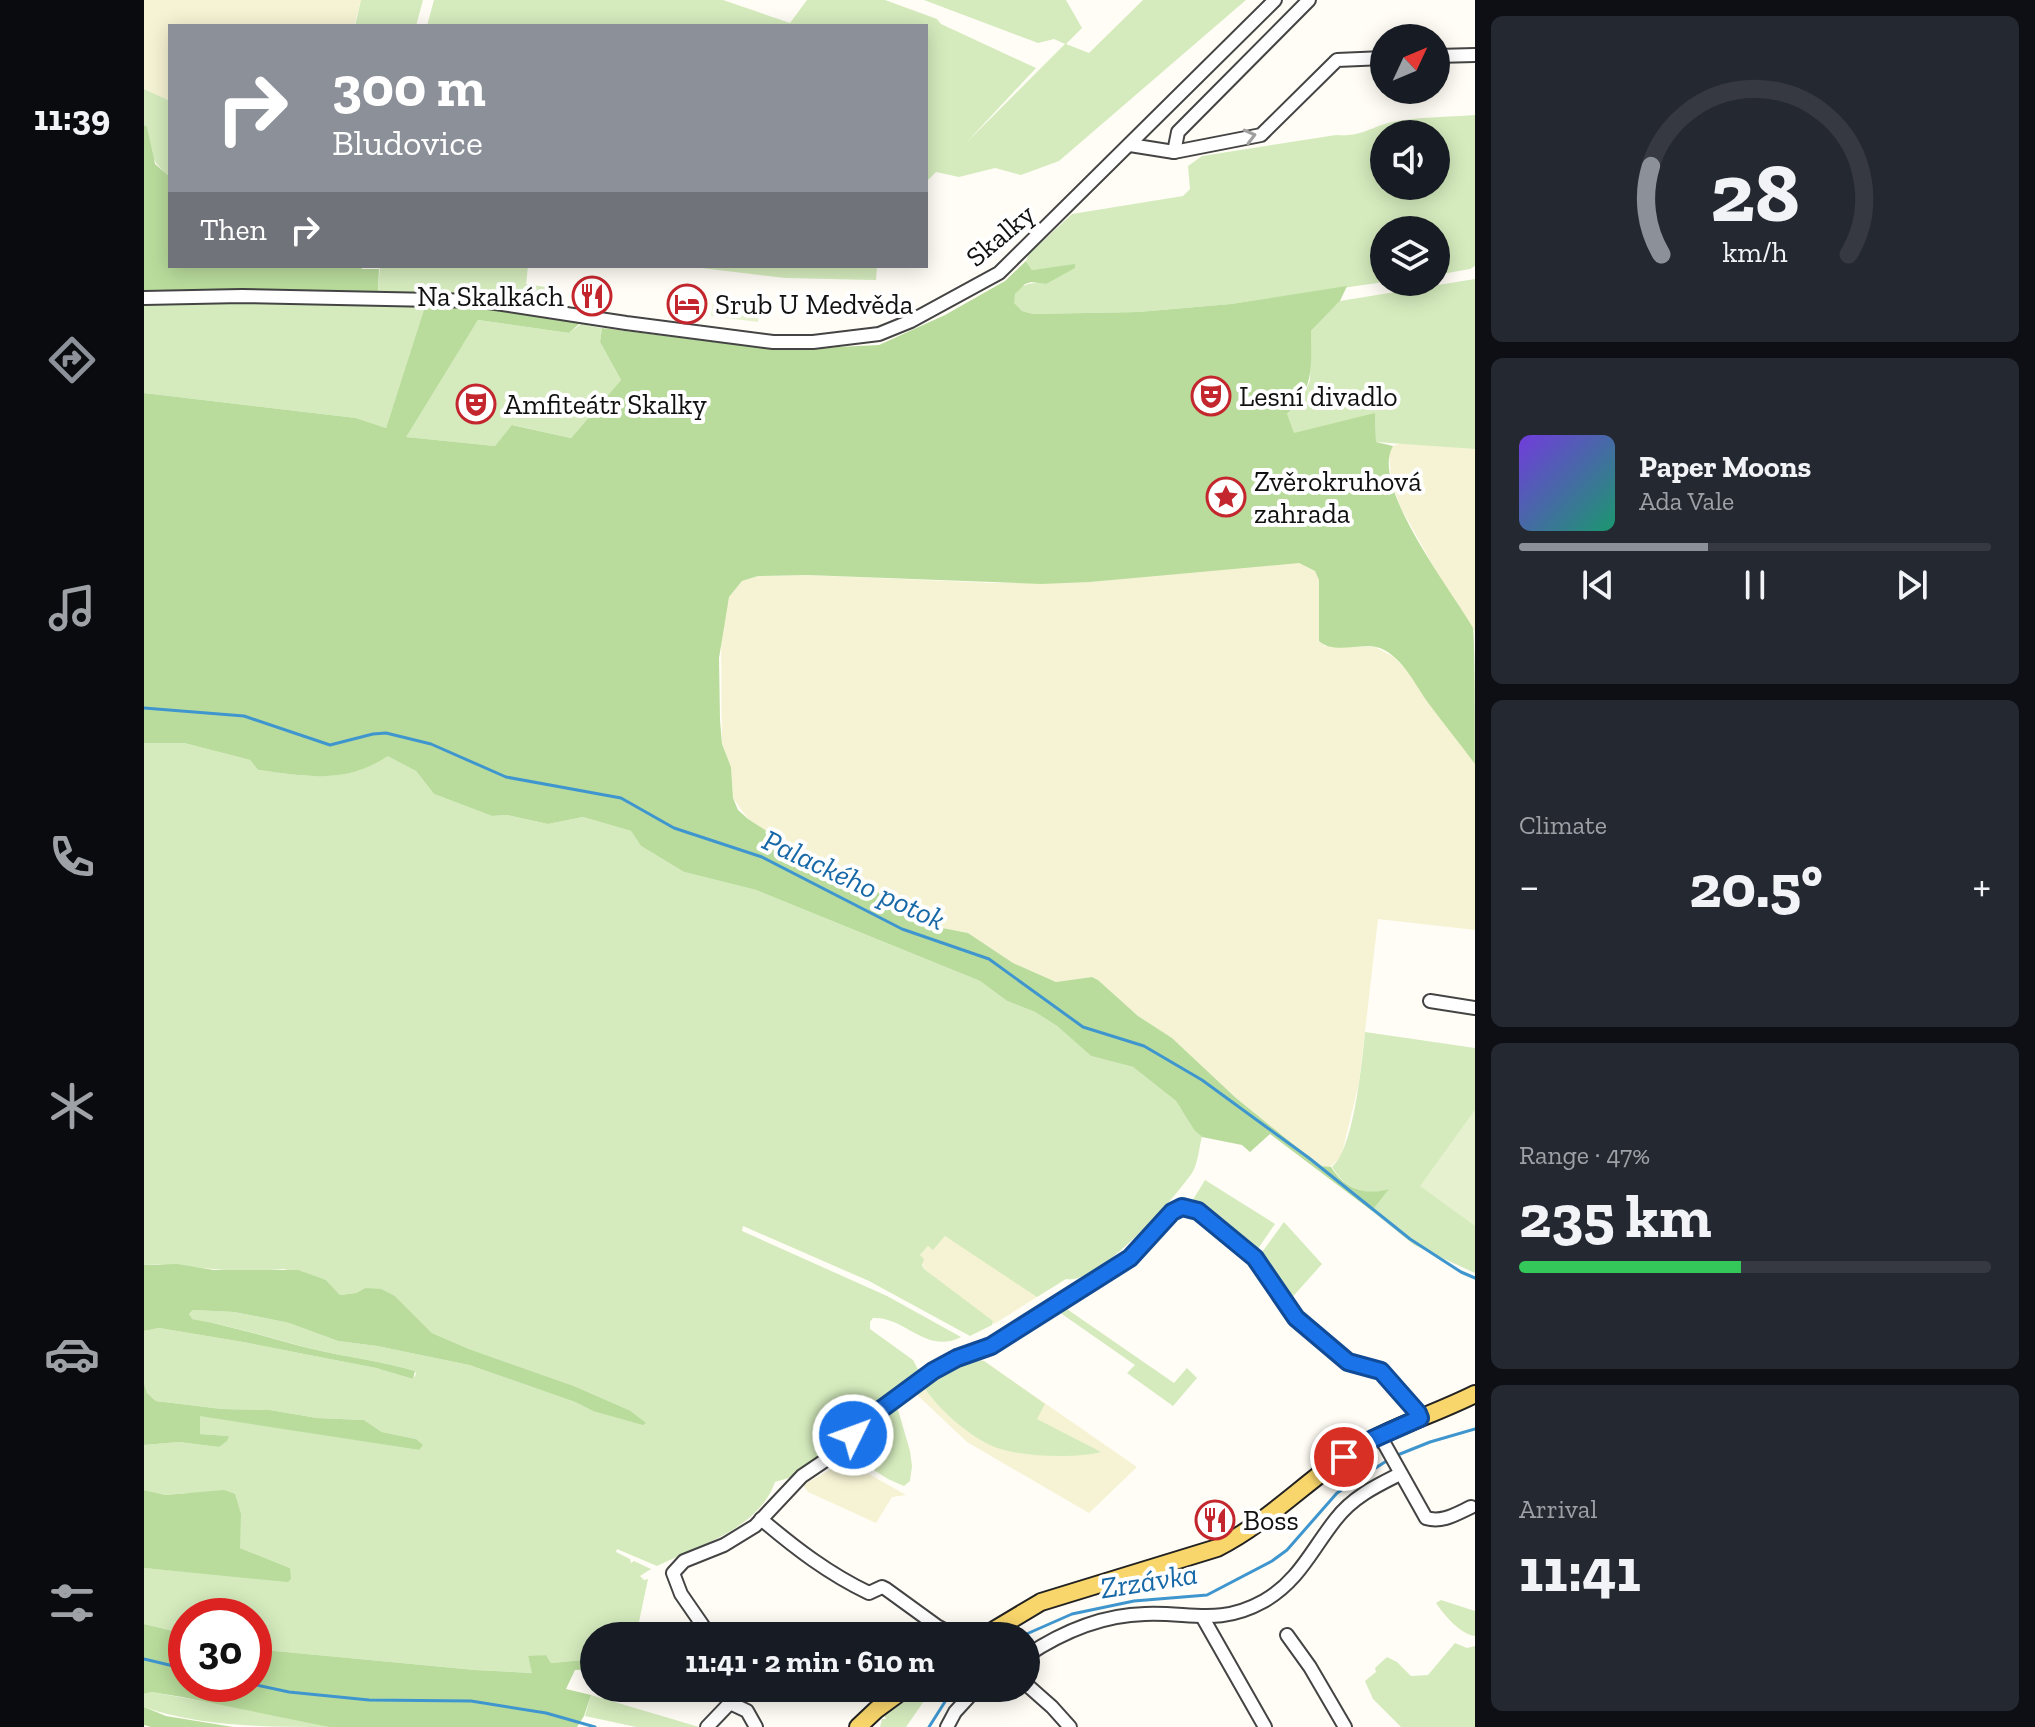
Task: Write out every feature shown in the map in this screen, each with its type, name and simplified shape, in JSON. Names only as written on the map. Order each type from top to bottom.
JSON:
[{"type":"main road","points":[[1007,1622],[1041,1602],[1217,1548],[1243,1533],[1334,1463],[1383,1443],[1420,1418],[1475,1394]]},
{"type":"main road","points":[[858,1727],[887,1702]]},
{"type":"street","name":"Skalky","points":[[144,298],[242,296],[482,301],[642,326],[773,342],[813,342],[879,334],[911,321],[999,273],[1275,0]]},
{"type":"street","points":[[1174,152],[1178,132],[1309,0]]},
{"type":"street","points":[[1450,56],[1475,55]]},
{"type":"street","points":[[1130,145],[1174,152],[1261,135],[1337,60],[1370,59]]},
{"type":"street","points":[[1430,1001],[1475,1008]]},
{"type":"street","points":[[700,1622],[681,1594],[673,1573],[684,1561],[724,1545],[755,1526],[802,1476],[839,1451],[868,1419],[933,1371],[957,1358],[991,1346],[1130,1258],[1172,1212],[1182,1207],[1198,1211],[1255,1258],[1296,1318],[1348,1362],[1381,1371],[1420,1418]]},
{"type":"street","points":[[1383,1443],[1428,1519],[1435,1521],[1451,1517],[1471,1507]]},
{"type":"street","points":[[1040,1647],[1063,1633],[1116,1616],[1147,1614],[1203,1618],[1240,1611],[1263,1602],[1283,1589],[1309,1560],[1335,1519],[1349,1505],[1398,1471]]},
{"type":"street","points":[[761,1519],[839,1578],[869,1593],[882,1587],[931,1622]]},
{"type":"street","points":[[1203,1618],[1265,1727]]},
{"type":"street","points":[[1287,1635],[1345,1727]]},
{"type":"street","points":[[1040,1696],[1070,1727]]},
{"type":"street","points":[[947,1727],[964,1702]]},
{"type":"street","points":[[707,1727],[730,1703],[747,1711],[756,1727]]},
{"type":"shaded area","points":[[144,0],[361,0],[355,24],[168,24],[168,100],[144,89]]},
{"type":"shaded area","points":[[1401,443],[1475,449],[1475,632],[1443,584],[1400,506],[1391,477],[1389,451]]},
{"type":"shaded area","points":[[1299,563],[1315,571],[1319,580],[1324,646],[1375,647],[1394,657],[1475,764],[1475,930],[1378,919],[1359,1083],[1341,1157],[1329,1168],[1320,1166],[1302,1152],[1236,1098],[1172,1038],[1138,1016],[1098,980],[1092,977],[1056,982],[1013,963],[968,933],[923,924],[864,882],[797,851],[748,819],[733,798],[731,767],[722,744],[721,638],[729,597],[742,581],[758,576],[807,575],[994,583],[1090,582]]},
{"type":"shaded area","points":[[945,1236],[1037,1297],[994,1324],[924,1269],[920,1255],[928,1246],[933,1249]]},
{"type":"shaded area","points":[[975,1354],[1137,1467],[1089,1513],[967,1442],[913,1391],[929,1378]]},
{"type":"shaded area","points":[[842,1463],[853,1465],[906,1495],[892,1497],[876,1523],[808,1492],[803,1485]]},
{"type":"green space","points":[[361,0],[423,0],[417,24],[355,24]]},
{"type":"green space","points":[[434,0],[723,0],[790,23],[807,0],[885,0],[937,19],[941,24],[1036,68],[965,144],[1065,44],[1054,39],[1038,43],[924,0],[1066,0],[1082,28],[1066,44],[1089,53],[1143,0],[1246,0],[1059,161],[1021,175],[995,168],[959,177],[936,172],[928,180],[928,24],[428,24]]},
{"type":"green space","points":[[144,89],[168,100],[168,175],[155,161],[144,125]]},
{"type":"green space","points":[[1475,115],[1475,266],[1470,269],[1450,273],[1450,216],[1370,216],[1370,284],[1231,304],[1138,312],[1033,314],[1022,311],[1013,303],[1020,288],[1035,283],[1046,284],[1075,265],[1032,270],[1026,261],[1029,254],[1072,214],[1183,196],[1190,189],[1188,166],[1202,156],[1353,135],[1370,129],[1370,200],[1450,200],[1450,120],[1402,120]]},
{"type":"green space","points":[[144,125],[155,164],[168,175],[168,268],[379,269],[378,292],[402,300],[482,301],[587,317],[569,333],[478,320],[406,437],[495,446],[512,425],[571,438],[621,380],[600,342],[602,328],[777,350],[879,345],[945,315],[1005,281],[1026,261],[1032,270],[1075,264],[1075,268],[1046,284],[1031,282],[1015,294],[1014,303],[1022,311],[1033,314],[1138,312],[1231,304],[1347,286],[1340,301],[1311,331],[1310,376],[1303,395],[1287,414],[1294,433],[1375,413],[1376,442],[1393,446],[1389,464],[1402,512],[1473,628],[1475,764],[1408,672],[1388,652],[1365,646],[1332,647],[1319,641],[1319,580],[1315,571],[1299,563],[1041,584],[758,576],[742,581],[729,597],[719,658],[720,720],[722,744],[731,767],[733,798],[738,810],[748,819],[798,851],[864,882],[922,924],[968,933],[1013,963],[1056,982],[1092,977],[1098,980],[1138,1016],[1172,1038],[1236,1098],[1320,1166],[1331,1167],[1342,1181],[1356,1189],[1372,1192],[1389,1189],[1372,1211],[1270,1134],[1250,1152],[1242,1145],[1202,1137],[1176,1101],[1133,1067],[1091,1056],[1057,1026],[1035,1012],[1007,1001],[980,981],[756,890],[684,872],[641,846],[631,831],[583,817],[548,824],[507,815],[492,816],[434,794],[416,771],[388,756],[356,771],[309,776],[258,770],[250,760],[184,743],[144,743],[144,393],[356,418],[386,428],[425,307],[233,302],[144,305]]},
{"type":"green space","points":[[380,268],[528,268],[526,284],[545,287],[543,302],[484,293],[378,292]]},
{"type":"green space","points":[[702,268],[877,268],[876,280],[785,278]]},
{"type":"green space","points":[[1475,279],[1475,449],[1376,442],[1375,414],[1343,422],[1199,491],[1301,402],[1310,380],[1311,331],[1340,301],[1371,296],[1450,296],[1450,283]]},
{"type":"green space","points":[[714,296],[761,303],[758,322],[711,316]]},
{"type":"green space","points":[[233,302],[426,306],[386,428],[356,418],[144,393],[144,305]]},
{"type":"green space","points":[[478,320],[569,333],[581,324],[602,328],[600,342],[621,380],[571,438],[513,425],[495,446],[405,437]]},
{"type":"green space","points":[[144,743],[184,743],[250,760],[258,770],[309,776],[341,775],[372,765],[388,755],[416,771],[434,794],[492,816],[507,815],[548,824],[583,817],[631,831],[641,846],[684,872],[756,890],[980,981],[1007,1001],[1035,1012],[1057,1026],[1091,1056],[1133,1067],[1176,1101],[1202,1137],[1194,1169],[1153,1220],[1115,1255],[1097,1269],[1066,1279],[1037,1297],[945,1236],[933,1250],[928,1246],[920,1255],[924,1259],[924,1269],[993,1321],[992,1325],[970,1336],[869,1281],[743,1226],[742,1231],[887,1296],[961,1337],[937,1341],[885,1319],[873,1318],[870,1329],[913,1360],[921,1375],[891,1398],[887,1396],[885,1401],[830,1446],[830,1451],[795,1476],[775,1482],[756,1512],[726,1534],[657,1566],[617,1549],[616,1552],[630,1559],[631,1563],[634,1561],[651,1569],[640,1576],[648,1579],[639,1622],[580,1622],[580,1660],[551,1663],[546,1655],[528,1657],[533,1673],[272,1651],[272,1598],[168,1598],[168,1630],[144,1624],[144,1568],[288,1581],[290,1568],[240,1548],[240,1535],[188,1493],[164,1495],[144,1490],[144,1445],[179,1442],[219,1447],[228,1436],[200,1434],[200,1415],[419,1450],[416,1439],[382,1432],[364,1420],[156,1401],[147,1393],[144,1383],[144,1331],[159,1328],[243,1342],[376,1368],[413,1379],[416,1374],[415,1371],[191,1319],[189,1314],[193,1310],[234,1312],[289,1323],[338,1341],[469,1365],[593,1411],[629,1410],[432,1333],[395,1296],[365,1288],[340,1295],[326,1280],[284,1269],[246,1272],[144,1265]]},
{"type":"green space","points":[[1365,1032],[1475,1048],[1475,1273],[1414,1245],[1372,1211],[1388,1190],[1371,1192],[1356,1189],[1332,1167],[1340,1157],[1351,1124]]},
{"type":"green space","points":[[1475,1111],[1475,1226],[1420,1186]]},
{"type":"green space","points":[[1205,1180],[1275,1224],[1255,1253],[1191,1203]]},
{"type":"green space","points":[[1284,1222],[1322,1264],[1288,1302],[1269,1265],[1260,1255]]},
{"type":"green space","points":[[177,1264],[214,1270],[298,1270],[326,1280],[340,1295],[365,1288],[381,1289],[395,1296],[432,1333],[574,1386],[629,1410],[646,1423],[643,1425],[593,1411],[469,1365],[338,1341],[289,1323],[234,1312],[193,1310],[189,1314],[192,1319],[415,1371],[413,1379],[376,1368],[243,1342],[159,1328],[144,1331],[144,1265]]},
{"type":"green space","points":[[1064,1307],[1174,1383],[1187,1368],[1197,1378],[1173,1406],[1127,1373],[1135,1365],[1059,1312]]},
{"type":"green space","points":[[972,1361],[984,1361],[1045,1404],[1037,1419],[1101,1452],[1045,1456],[1014,1452],[990,1445],[972,1434],[945,1412],[924,1387],[944,1371]]},
{"type":"green space","points":[[144,1383],[147,1393],[156,1401],[364,1420],[382,1432],[416,1439],[423,1445],[419,1450],[200,1416],[200,1434],[229,1436],[227,1441],[219,1447],[179,1442],[144,1445]]},
{"type":"green space","points":[[893,1405],[898,1410],[910,1451],[910,1481],[904,1486],[850,1455],[850,1446],[865,1428]]},
{"type":"green space","points":[[144,1490],[165,1495],[224,1490],[235,1494],[241,1514],[240,1548],[290,1568],[291,1579],[288,1582],[144,1568]]},
{"type":"green space","points":[[1441,1600],[1475,1611],[1475,1636],[1464,1632],[1448,1618],[1436,1603]]},
{"type":"green space","points":[[144,1624],[168,1630],[168,1695],[144,1694]]},
{"type":"green space","points":[[1455,1643],[1467,1648],[1475,1646],[1475,1727],[1401,1727],[1373,1699],[1365,1681],[1387,1657],[1411,1676],[1428,1675]]},
{"type":"green space","points":[[272,1651],[532,1673],[528,1656],[546,1655],[551,1663],[580,1660],[580,1670],[575,1670],[566,1689],[580,1692],[580,1702],[589,1702],[577,1727],[329,1727],[206,1702],[272,1702]]},
{"type":"green space","points":[[144,1694],[168,1695],[168,1702],[207,1702],[329,1727],[259,1726],[188,1719],[144,1707]]},
{"type":"green space","points":[[589,1702],[615,1702],[699,1727],[636,1727],[585,1716]]},
{"type":"green space","points":[[902,1702],[923,1702],[906,1727],[880,1727],[882,1719],[886,1719],[884,1715]]},
{"type":"green space","points":[[144,1707],[166,1716],[233,1727],[151,1727],[144,1725]]},
{"type":"waterway","name":"Palackého potok","points":[[144,708],[244,716],[330,745],[386,733],[431,744],[506,777],[621,798],[674,828],[762,857],[902,929],[989,959],[1083,1027],[1144,1046],[1202,1080],[1309,1158],[1410,1239],[1475,1278]]},
{"type":"waterway","name":"Zrzávka","points":[[1395,1456],[1475,1429]]},
{"type":"waterway","name":"Zrzávka","points":[[1040,1628],[1072,1614],[1134,1601],[1207,1595],[1287,1550],[1337,1493],[1388,1460]]},
{"type":"waterway","points":[[144,1659],[168,1665]]},
{"type":"waterway","points":[[272,1688],[369,1700],[471,1701],[546,1713],[595,1727]]},
{"type":"waterway","name":"Zrzávka","points":[[929,1727],[945,1702]]},
{"type":"place","name":"Na Skalkách","points":[[592,296]]},
{"type":"place","name":"Srub U Medvěda","points":[[687,304]]},
{"type":"place","name":"Lesní divadlo","points":[[1211,396]]},
{"type":"place","name":"Amfiteátr Skalky","points":[[476,404]]},
{"type":"place","name":"Zvěrokruhová zahrada","points":[[1226,497]]},
{"type":"place","name":"Boss","points":[[1215,1520]]},
{"type":"route","points":[[853,1435],[868,1419],[933,1371],[957,1358],[991,1346],[1130,1258],[1172,1212],[1182,1207],[1198,1211],[1255,1258],[1296,1318],[1348,1362],[1381,1371],[1418,1413],[1420,1418],[1373,1439],[1344,1457]]}]
